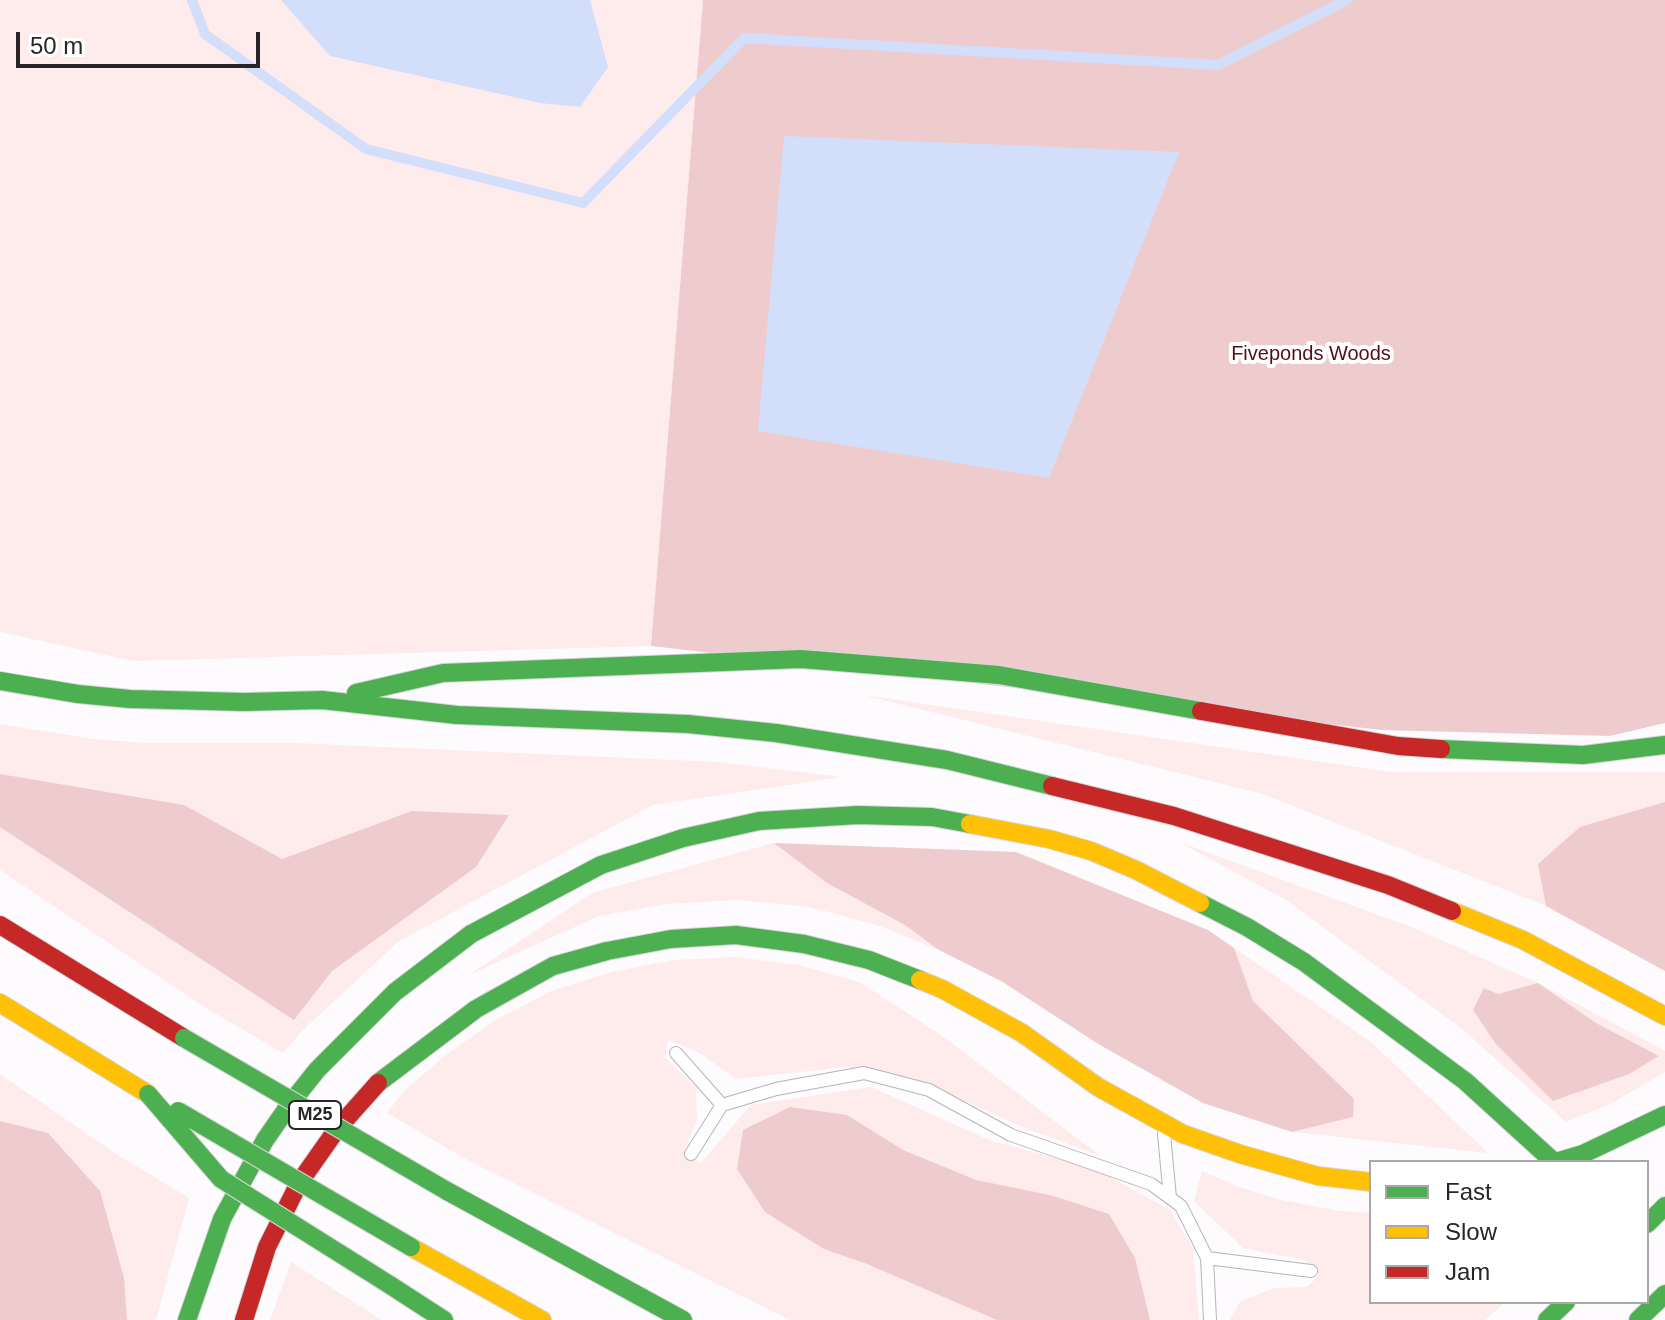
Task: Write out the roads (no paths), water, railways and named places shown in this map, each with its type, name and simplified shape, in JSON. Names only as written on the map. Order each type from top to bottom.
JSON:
[{"type":"highway","points":[[322,700],[443,673],[801,659],[999,675],[1398,746],[1485,753],[1583,755],[1665,745]]},
{"type":"highway","points":[[0,681],[130,699],[244,702],[322,700],[457,715],[610,719],[776,733],[947,760],[1036,786],[1174,816],[1388,885],[1523,940],[1665,1016]]},
{"type":"highway","points":[[187,1320],[222,1219],[238,1186],[290,1104],[347,1038],[395,992],[471,934],[601,865],[683,838],[759,821],[858,815],[932,817],[1026,826],[1091,851],[1186,893],[1304,962],[1419,1046],[1504,1114],[1553,1160]]},
{"type":"highway","name":"M25","points":[[0,925],[184,1038],[447,1191],[683,1320]]},
{"type":"highway","points":[[244,1320],[267,1247],[284,1210],[315,1157],[381,1080],[430,1040],[476,1009],[553,966],[607,951],[671,939],[736,935],[804,944],[869,960],[942,989],[995,1018],[1022,1033],[1098,1087],[1183,1134],[1318,1176],[1369,1182]]},
{"type":"highway","points":[[0,1003],[148,1094],[542,1320]]},
{"type":"highway","points":[[148,1094],[221,1179],[444,1320]]},
{"type":"highway","points":[[1562,1160],[1583,1154],[1665,1115]]},
{"type":"highway","points":[[1649,1222],[1665,1206]]},
{"type":"highway","points":[[1638,1320],[1665,1294]]},
{"type":"highway","points":[[1547,1320],[1564,1304]]},
{"type":"lane","points":[[676,1053],[722,1105]]},
{"type":"lane","points":[[691,1154],[722,1105],[776,1089],[864,1073],[929,1090],[1011,1135],[1151,1184],[1181,1206],[1207,1258],[1210,1320]]},
{"type":"lane","points":[[1164,1123],[1170,1198]]},
{"type":"lane","points":[[238,1186],[284,1210]]},
{"type":"lane","points":[[1207,1258],[1311,1271]]},
{"type":"water","points":[[281,0],[590,0],[608,67],[580,107],[540,103],[330,56]]},
{"type":"water","points":[[784,136],[1179,152],[1049,478],[758,431]]},
{"type":"waterway","points":[[192,0],[205,34],[366,149],[583,203],[744,38],[1218,65],[1347,0]]},
{"type":"park label","name":"Fiveponds Woods","points":[[1311,354]]}]
